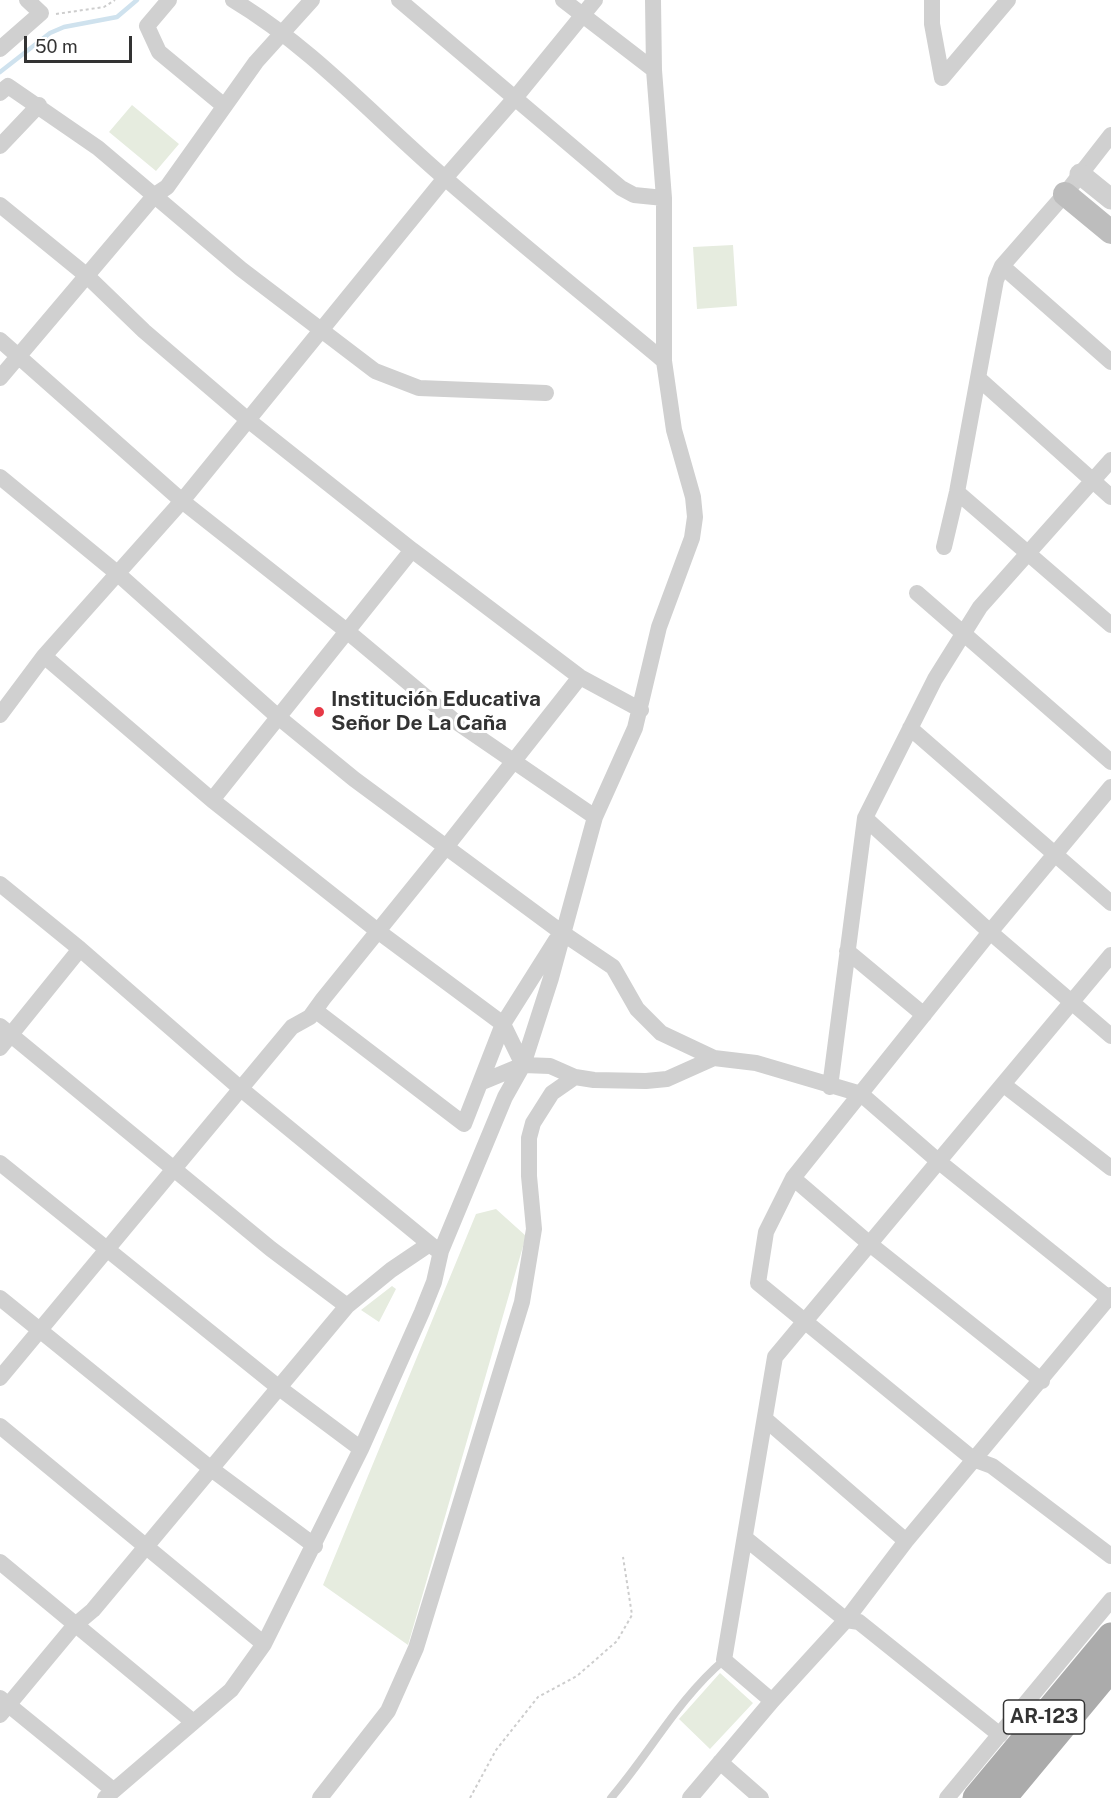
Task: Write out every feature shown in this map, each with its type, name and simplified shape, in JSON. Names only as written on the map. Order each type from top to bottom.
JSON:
[{"type":"main road","points":[[1065,195],[1111,232]]},
{"type":"main road","name":"AR-123","points":[[976,1798],[1111,1636]]},
{"type":"main road","name":"AR-123","points":[[1003,1798],[1111,1668]]},
{"type":"street","points":[[0,49],[41,13],[27,0]]},
{"type":"street","points":[[169,0],[147,26],[159,52],[223,105]]},
{"type":"street","points":[[233,0],[281,34],[376,113],[445,178],[664,361]]},
{"type":"street","points":[[0,378],[155,195],[167,187],[223,105],[312,0]]},
{"type":"street","points":[[399,0],[621,188],[634,195],[664,198]]},
{"type":"street","points":[[563,0],[654,70]]},
{"type":"street","points":[[0,715],[44,656],[182,501],[445,178],[515,98],[595,0]]},
{"type":"street","points":[[434,1248],[391,1270],[347,1306],[93,1610],[74,1626],[3,1706],[109,1794],[231,1690],[264,1644],[362,1449],[434,1282],[434,1248],[505,1097],[523,1065],[551,978],[561,932],[595,817],[626,749],[640,710],[659,627],[686,560],[695,517],[693,497],[674,430],[664,361],[664,198],[654,70],[653,0]]},
{"type":"street","points":[[932,0],[932,24],[942,78],[1008,0]]},
{"type":"street","points":[[0,93],[8,86],[39,105],[98,148],[241,269],[375,371],[419,388],[546,393]]},
{"type":"street","points":[[0,146],[39,105]]},
{"type":"street","points":[[944,547],[957,492],[996,280],[1002,266],[1065,195],[1111,135]]},
{"type":"street","points":[[1080,174],[1111,199]]},
{"type":"street","points":[[0,205],[86,275],[144,331],[248,420],[412,550],[580,677],[640,710]]},
{"type":"street","points":[[1002,266],[1111,362]]},
{"type":"street","points":[[0,340],[182,501],[348,632],[452,719],[595,817]]},
{"type":"street","points":[[978,378],[1092,483],[1111,497]]},
{"type":"street","points":[[830,1087],[865,818],[910,729],[964,632],[980,608],[1111,460]]},
{"type":"street","points":[[0,477],[117,573],[277,716],[354,779],[561,932],[613,966],[637,1009],[662,1033],[714,1058],[756,1063],[830,1087],[861,1094],[938,1161],[1110,1298],[1042,1381],[973,1459],[906,1541],[846,1620],[772,1701],[690,1798]]},
{"type":"street","points":[[957,492],[1026,554],[1111,625]]},
{"type":"street","points":[[212,800],[412,550]]},
{"type":"street","points":[[917,592],[1111,762]]},
{"type":"street","points":[[44,656],[212,800],[379,932],[503,1024],[523,1065]]},
{"type":"street","points":[[0,1378],[175,1171],[292,1027],[316,1011],[323,999],[379,932],[580,677]]},
{"type":"street","points":[[910,729],[1055,857],[1111,903]]},
{"type":"street","points":[[1111,787],[1055,857],[990,932],[794,1178],[766,1232],[758,1283],[973,1459],[992,1466],[1111,1556]]},
{"type":"street","points":[[865,818],[990,932],[1111,1036]]},
{"type":"street","points":[[0,884],[80,949],[241,1089],[335,1164],[434,1248]]},
{"type":"street","points":[[316,1011],[464,1124],[503,1024],[561,932]]},
{"type":"street","points":[[80,949],[3,1036],[347,1306]]},
{"type":"street","points":[[847,951],[924,1015]]},
{"type":"street","points":[[772,1701],[724,1660],[775,1357],[871,1245],[938,1161],[1111,955]]},
{"type":"street","points":[[482,1082],[523,1065],[550,1066],[575,1077],[621,1082],[667,1079],[714,1058]]},
{"type":"street","points":[[320,1798],[388,1711],[416,1648],[522,1302],[534,1229],[529,1176],[529,1138],[533,1123],[552,1093],[575,1077]]},
{"type":"street","points":[[1004,1085],[1111,1168]]},
{"type":"street","points":[[0,1163],[278,1387],[362,1449]]},
{"type":"street","points":[[794,1178],[871,1245],[1042,1381]]},
{"type":"street","points":[[0,1298],[210,1468],[315,1546]]},
{"type":"street","points":[[765,1419],[906,1541]]},
{"type":"street","points":[[0,1426],[264,1644]]},
{"type":"street","points":[[745,1538],[846,1620],[859,1622],[1000,1735]]},
{"type":"street","points":[[0,1562],[74,1626],[192,1721]]},
{"type":"street","points":[[947,1798],[1111,1600]]},
{"type":"street","points":[[720,1762],[761,1798]]},
{"type":"lane","points":[[610,1798],[635,1770],[676,1710],[724,1660]]},
{"type":"path","points":[[41,13],[82,12],[104,7],[115,0]]},
{"type":"path","points":[[470,1798],[496,1750],[538,1697],[577,1676],[617,1641],[632,1615],[623,1557]]},
{"type":"shaded area","points":[[132,105],[179,144],[156,171],[109,132]]},
{"type":"shaded area","points":[[733,245],[737,306],[697,309],[693,247]]},
{"type":"shaded area","points":[[496,1209],[526,1236],[408,1645],[323,1585],[476,1214]]},
{"type":"shaded area","points":[[392,1286],[396,1289],[379,1322],[361,1310]]},
{"type":"shaded area","points":[[720,1673],[753,1703],[710,1749],[679,1719]]},
{"type":"waterway","points":[[0,72],[50,33],[64,27],[117,17],[137,0]]},
{"type":"place","name":"Institución Educativa Señor De La Caña","points":[[319,712]]}]
